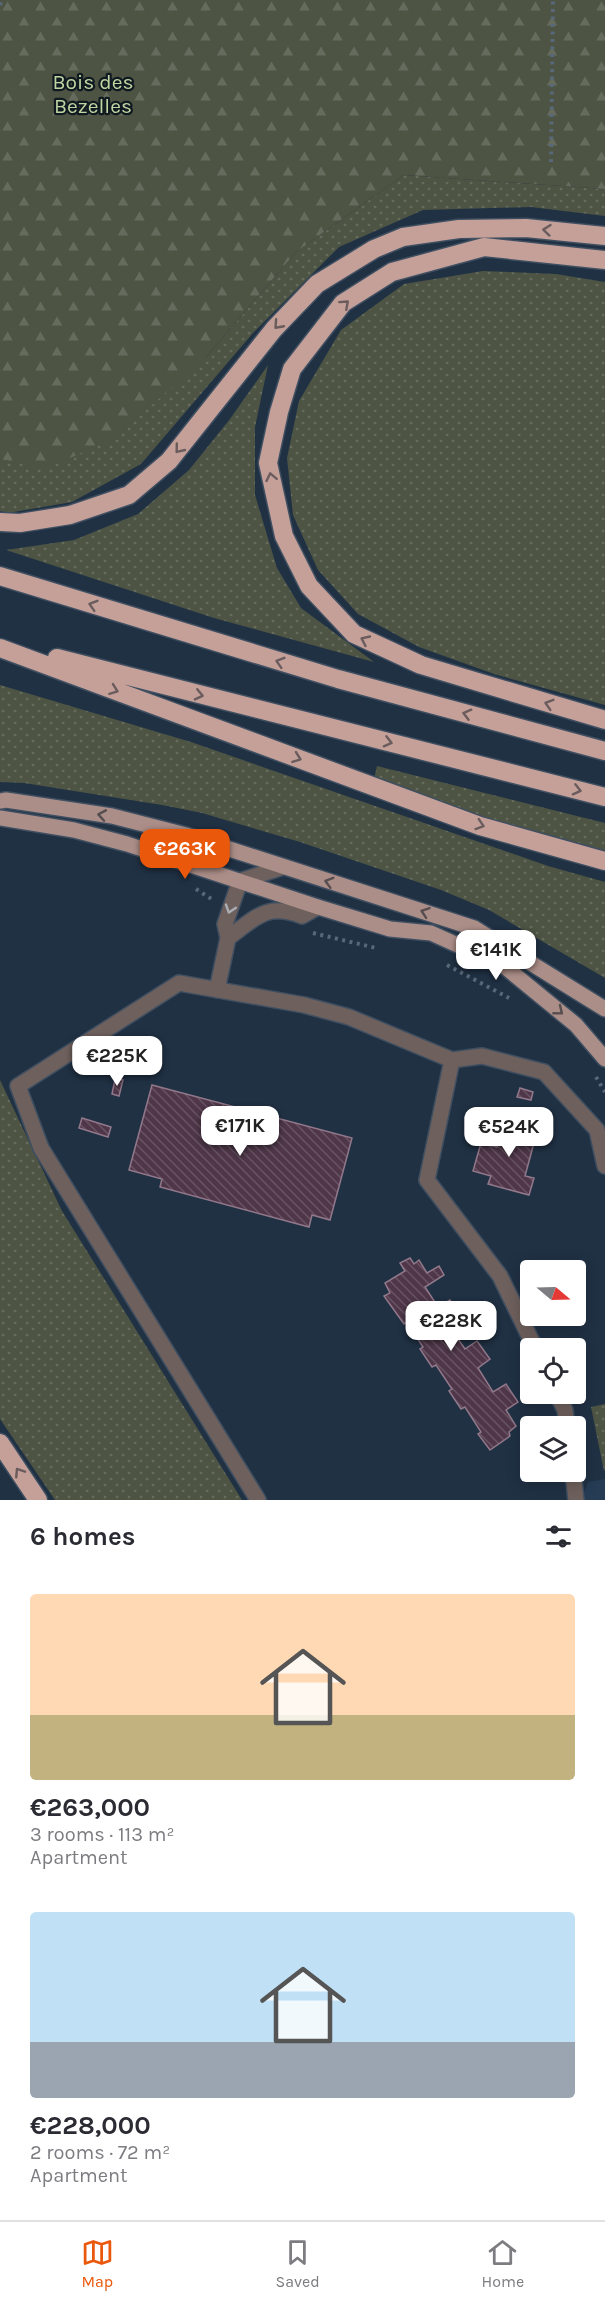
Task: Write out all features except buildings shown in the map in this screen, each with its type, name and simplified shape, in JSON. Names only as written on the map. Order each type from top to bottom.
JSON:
[{"type":"highway","points":[[0,522],[20,523],[70,515],[129,495],[169,461],[274,329],[317,284],[374,249],[404,237],[459,230],[526,228],[605,236]]},
{"type":"highway","points":[[605,260],[484,247],[392,272],[343,303],[292,369],[279,412],[268,463],[284,536],[309,586],[354,634],[421,665],[605,720]]},
{"type":"highway","points":[[0,576],[338,679],[605,751]]},
{"type":"highway","points":[[0,644],[605,797]]},
{"type":"highway","points":[[0,648],[480,826],[605,861]]},
{"type":"highway","points":[[0,1443],[38,1500]]},
{"type":"main road","points":[[0,801],[112,816],[186,835],[474,928],[605,1009]]},
{"type":"main road","points":[[0,818],[105,839],[390,929],[432,933],[504,966],[576,1025],[605,1059]]},
{"type":"lane","points":[[217,990],[228,938],[225,924],[240,881],[283,867]]},
{"type":"lane","points":[[228,938],[254,917],[267,910],[289,910],[302,916],[318,908]]},
{"type":"lane","points":[[258,1500],[41,1148],[18,1086],[179,983],[304,1005],[349,1017],[452,1060],[482,1056],[544,1072],[597,1130],[605,1166]]},
{"type":"lane","points":[[452,1060],[427,1180],[500,1276],[530,1338]]},
{"type":"lane","points":[[574,1482],[576,1500]]},
{"type":"path","points":[[0,4],[2,0]]},
{"type":"path","points":[[551,162],[553,0]]},
{"type":"path","points":[[191,886],[229,909]]},
{"type":"path","points":[[310,932],[387,949]]},
{"type":"path","points":[[438,960],[511,999]]},
{"type":"path","points":[[594,1075],[605,1092]]},
{"type":"shaded area","points":[[605,1479],[605,1500],[581,1500],[588,1482]]},
{"type":"green space","name":"Bois des Bezelles","points":[[0,0],[605,0],[605,189],[404,175],[296,252],[207,356],[115,438],[45,469],[0,459]]},
{"type":"green space","points":[[404,175],[605,189],[605,216],[531,207],[423,210],[339,247],[253,333],[141,464],[72,502],[8,513],[0,511],[0,459],[46,468],[207,356],[296,252]]},
{"type":"green space","points":[[483,271],[556,274],[605,282],[605,705],[494,674],[419,647],[358,614],[318,570],[293,515],[287,458],[299,401],[341,330],[404,284]]},
{"type":"green space","points":[[268,365],[255,427],[255,495],[277,568],[301,608],[374,662],[214,618],[6,550],[74,540],[138,514],[189,470],[230,419]]},
{"type":"green space","points":[[0,685],[191,742],[548,866],[605,882],[605,978],[489,910],[441,890],[300,842],[202,813],[162,805],[24,783],[0,782]]},
{"type":"green space","points":[[377,766],[605,823],[605,854],[485,818],[374,779]]},
{"type":"green space","points":[[0,1080],[62,1211],[242,1500],[55,1500],[0,1419]]},
{"type":"green space","points":[[605,1404],[605,1470],[604,1471],[591,1407]]}]
